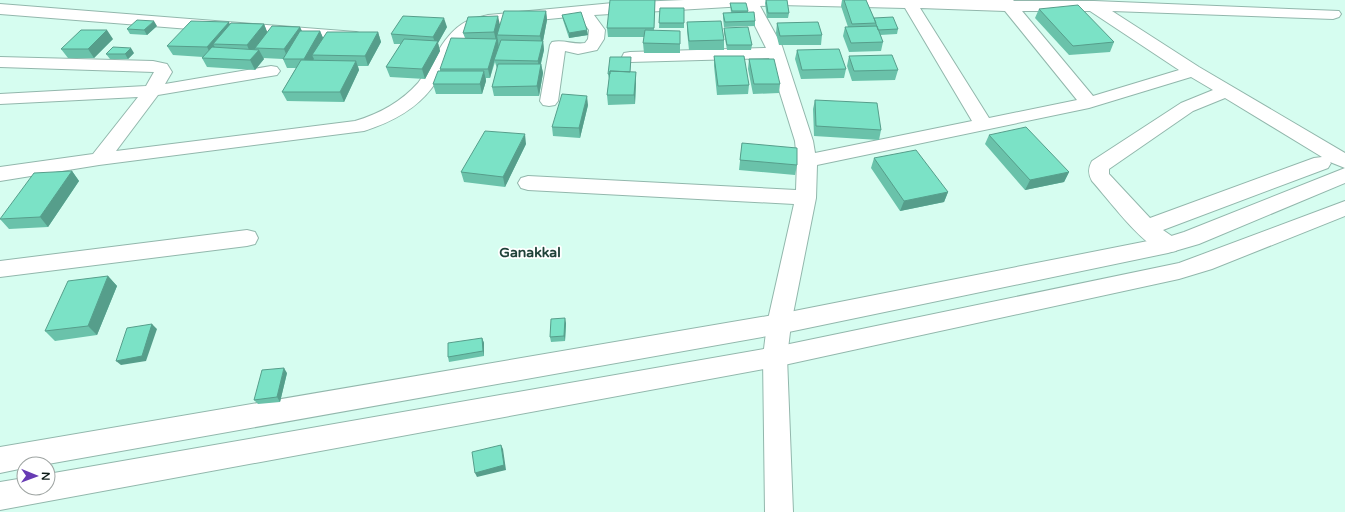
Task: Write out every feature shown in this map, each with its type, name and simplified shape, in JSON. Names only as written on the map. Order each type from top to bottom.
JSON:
[{"type":"street","points":[[52,13],[67,0]]},
{"type":"street","points":[[0,174],[99,158],[358,127],[378,121],[396,112],[420,92],[458,36],[468,26],[488,20],[555,7],[583,11],[613,4],[780,0],[910,4],[1091,3],[1256,6],[1339,17]]},
{"type":"street","points":[[1321,0],[1339,17]]},
{"type":"street","points":[[750,1],[776,53],[804,141],[806,160],[806,198],[779,324],[775,357],[779,512]]},
{"type":"street","points":[[1006,3],[1090,103]]},
{"type":"street","points":[[1091,3],[1192,71],[1219,94],[1321,163],[1344,171]]},
{"type":"street","points":[[910,4],[984,124]]},
{"type":"street","points":[[549,101],[558,45],[555,7]]},
{"type":"street","points":[[0,23],[7,10],[371,39]]},
{"type":"street","points":[[558,45],[578,50],[591,47],[596,39],[597,30],[583,11]]},
{"type":"street","points":[[630,57],[776,53]]},
{"type":"street","points":[[0,62],[153,66],[161,68],[163,72],[152,91],[99,158]]},
{"type":"street","points":[[0,99],[152,91],[271,71]]},
{"type":"street","points":[[806,160],[1090,103],[1192,71]]},
{"type":"street","points":[[1219,94],[1344,171]]},
{"type":"street","points":[[1168,245],[1146,228],[1098,176],[1099,166],[1187,107],[1219,94]]},
{"type":"street","points":[[1146,228],[1321,163]]},
{"type":"street","points":[[0,460],[779,324],[1168,245],[1191,238],[1246,216],[1344,171]]},
{"type":"street","points":[[528,182],[806,198]]},
{"type":"street","points":[[1225,199],[1246,216]]},
{"type":"street","points":[[56,486],[775,357],[1179,271],[1204,263],[1345,208]]},
{"type":"street","points":[[0,269],[247,238]]},
{"type":"street","points":[[0,496],[16,493]]},
{"type":"building","points":[[610,0],[655,0],[654,28],[607,28]]},
{"type":"building","points":[[766,0],[787,0],[789,13],[768,13]]},
{"type":"building","points":[[844,0],[866,0],[876,23],[852,24]]},
{"type":"building","points":[[730,3],[746,3],[748,11],[732,11]]},
{"type":"building","points":[[1078,5],[1114,42],[1073,46],[1039,9]]},
{"type":"building","points":[[660,8],[684,8],[684,23],[659,23]]},
{"type":"building","points":[[504,11],[546,11],[540,36],[497,35]]},
{"type":"building","points":[[581,12],[587,30],[569,33],[562,15]]},
{"type":"building","points":[[754,12],[755,21],[725,22],[723,13]]},
{"type":"building","points":[[403,16],[444,18],[433,37],[391,34]]},
{"type":"building","points":[[498,16],[494,32],[463,33],[468,17]]},
{"type":"building","points":[[893,17],[898,29],[878,30],[874,18]]},
{"type":"building","points":[[137,20],[154,21],[144,30],[127,29]]},
{"type":"building","points":[[191,21],[229,22],[207,47],[167,46]]},
{"type":"building","points":[[721,21],[724,40],[689,41],[687,22]]},
{"type":"building","points":[[818,22],[822,35],[780,36],[777,23]]},
{"type":"building","points":[[231,23],[264,24],[247,45],[213,44]]},
{"type":"building","points":[[272,26],[300,27],[284,49],[255,48]]},
{"type":"building","points":[[877,26],[883,42],[851,43],[845,27]]},
{"type":"building","points":[[748,27],[752,45],[727,45],[724,28]]},
{"type":"building","points":[[81,30],[107,30],[88,49],[61,49]]},
{"type":"building","points":[[645,30],[680,31],[680,44],[643,43]]},
{"type":"building","points":[[300,31],[320,31],[304,59],[283,59]]},
{"type":"building","points":[[327,32],[378,32],[365,56],[312,55]]},
{"type":"building","points":[[451,38],[497,39],[488,69],[440,69]]},
{"type":"building","points":[[404,39],[438,41],[422,69],[386,67]]},
{"type":"building","points":[[501,40],[543,41],[538,61],[494,60]]},
{"type":"building","points":[[113,47],[131,48],[125,54],[106,54]]},
{"type":"building","points":[[212,47],[259,50],[250,60],[202,58]]},
{"type":"building","points":[[839,49],[846,69],[802,70],[797,50]]},
{"type":"building","points":[[892,55],[898,70],[854,71],[849,56]]},
{"type":"building","points":[[714,56],[744,56],[749,85],[718,86]]},
{"type":"building","points":[[610,57],[631,57],[630,72],[610,71],[610,74],[608,74]]},
{"type":"building","points":[[749,59],[774,59],[780,84],[754,84]]},
{"type":"building","points":[[301,60],[356,61],[340,92],[282,92]]},
{"type":"building","points":[[498,64],[541,64],[537,86],[492,87]]},
{"type":"building","points":[[438,71],[484,71],[480,84],[433,84]]},
{"type":"building","points":[[610,71],[636,72],[634,95],[607,95]]},
{"type":"building","points":[[562,94],[587,96],[579,128],[552,127]]},
{"type":"building","points":[[815,100],[877,103],[881,130],[816,126]]},
{"type":"building","points":[[1026,127],[1069,172],[1030,180],[989,135]]},
{"type":"building","points":[[485,131],[525,134],[503,177],[461,172]]},
{"type":"building","points":[[742,143],[797,148],[797,165],[740,160]]},
{"type":"building","points":[[916,150],[948,192],[904,201],[874,158]]},
{"type":"building","points":[[72,171],[40,217],[0,219],[34,173]]},
{"type":"building","points":[[108,276],[88,326],[45,331],[68,281]]},
{"type":"building","points":[[565,318],[564,336],[550,337],[551,319]]},
{"type":"building","points":[[152,324],[142,356],[116,361],[127,328]]},
{"type":"building","points":[[482,338],[483,351],[448,357],[448,343]]},
{"type":"building","points":[[284,368],[277,397],[254,400],[262,370]]},
{"type":"building","points":[[501,445],[504,465],[475,473],[472,452]]},
{"type":"district","name":"Ganakkal","points":[[530,252]]}]
